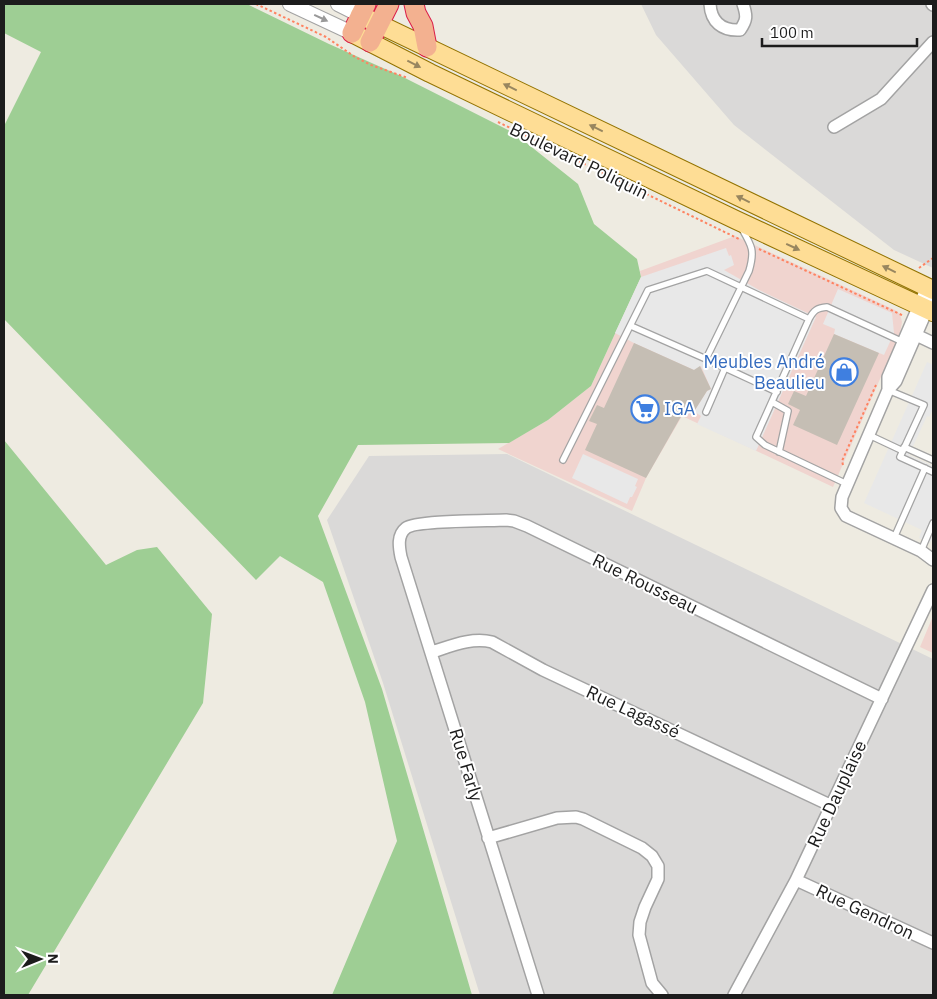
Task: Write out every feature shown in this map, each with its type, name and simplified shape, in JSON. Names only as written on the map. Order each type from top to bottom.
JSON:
[{"type":"highway","points":[[370,42],[389,4]]},
{"type":"highway","points":[[414,4],[416,13],[423,26],[427,47]]},
{"type":"highway","points":[[352,33],[363,10]]},
{"type":"main road","name":"Boulevard Poliquin","points":[[363,10],[379,24],[929,300]]},
{"type":"main road","name":"Boulevard Poliquin","points":[[352,33],[430,73],[736,220],[929,300]]},
{"type":"street","name":"Boulevard Poliquin","points":[[290,4],[352,33]]},
{"type":"street","name":"Boulevard Poliquin","points":[[338,4],[363,10]]},
{"type":"street","points":[[710,4],[711,12],[717,24],[730,31],[740,30],[744,24],[747,16],[743,4]]},
{"type":"street","points":[[834,127],[881,99],[933,42]]},
{"type":"street","points":[[929,300],[909,336],[896,381],[888,390],[847,484],[842,497],[841,508],[846,516],[921,551],[933,560]]},
{"type":"street","points":[[909,336],[933,343]]},
{"type":"street","name":"Rue Rousseau","points":[[400,535],[405,528],[418,524],[514,521],[882,699]]},
{"type":"street","name":"Rue Farly","points":[[400,535],[401,557],[538,995]]},
{"type":"street","name":"Rue Dauplaise","points":[[734,995],[796,880],[933,590]]},
{"type":"street","name":"Rue Lagassé","points":[[432,652],[470,641],[484,640],[492,642],[543,670],[832,806]]},
{"type":"street","points":[[488,838],[557,818],[576,817],[642,848],[652,856],[658,866],[658,879],[645,907],[640,922],[639,935],[652,983],[662,995]]},
{"type":"street","name":"Rue Gendron","points":[[796,880],[933,943]]},
{"type":"lane","points":[[706,359],[749,271],[752,261],[753,252],[751,245],[736,220]]},
{"type":"lane","points":[[563,460],[648,290],[707,271],[809,319]]},
{"type":"lane","points":[[847,484],[765,445],[756,437],[809,319],[820,308],[828,307],[909,336]]},
{"type":"lane","points":[[630,326],[777,392]]},
{"type":"lane","points":[[706,412],[725,368]]},
{"type":"lane","points":[[888,390],[924,405],[900,457],[933,472]]},
{"type":"lane","points":[[772,402],[788,411],[779,452]]},
{"type":"lane","points":[[869,435],[933,460]]},
{"type":"lane","points":[[894,538],[925,468]]},
{"type":"lane","points":[[921,551],[933,523]]},
{"type":"path","points":[[256,4],[326,37],[355,57],[371,65],[408,78]]},
{"type":"path","name":"Boulevard Poliquin","points":[[491,119],[763,251],[904,316]]},
{"type":"path","points":[[919,268],[933,258]]},
{"type":"path","points":[[847,484],[842,461],[878,383]]},
{"type":"shaded area","points":[[641,4],[933,4],[933,268],[894,250],[734,125],[656,35]]},
{"type":"shaded area","points":[[735,236],[900,314],[902,322],[900,333],[833,487],[682,416],[646,478],[632,511],[498,449],[548,420],[591,386],[641,277],[640,271]]},
{"type":"shaded area","points":[[726,248],[729,256],[731,255],[734,265],[724,270],[759,290],[816,317],[756,451],[697,424],[701,416],[695,410],[707,391],[711,389],[701,366],[694,370],[615,333],[641,277]]},
{"type":"shaded area","points":[[838,289],[892,313],[894,333],[884,355],[834,334],[835,329],[823,324]]},
{"type":"shaded area","points":[[927,362],[933,365],[933,409],[929,417],[927,416],[909,455],[933,466],[933,537],[930,543],[919,538],[922,530],[864,503]]},
{"type":"shaded area","points":[[507,454],[933,659],[933,995],[480,995],[383,683],[327,520],[369,456]]},
{"type":"shaded area","points":[[583,454],[638,479],[635,486],[637,487],[627,504],[572,478]]},
{"type":"shaded area","points":[[933,616],[933,653],[920,647]]},
{"type":"green space","points":[[4,4],[247,4],[329,44],[401,76],[514,133],[578,184],[594,224],[637,259],[641,277],[591,386],[548,420],[509,443],[358,445],[318,516],[382,689],[472,995],[332,995],[397,841],[365,702],[323,582],[280,556],[256,580],[4,319],[4,126],[41,52],[4,33]]},
{"type":"green space","points":[[4,440],[106,565],[137,550],[157,547],[212,614],[203,703],[28,995],[4,995]]},
{"type":"building","name":"Meubles André Beaulieu","points":[[834,334],[879,353],[837,445],[793,425],[800,410],[788,404],[794,391],[806,396]]},
{"type":"building","points":[[634,343],[694,370],[700,366],[711,389],[707,391],[695,410],[687,406],[646,478],[585,450],[597,424],[589,421],[597,405],[604,408]]},
{"type":"place","name":"Meubles André Beaulieu","points":[[844,372]]},
{"type":"place","name":"IGA","points":[[645,409]]}]
